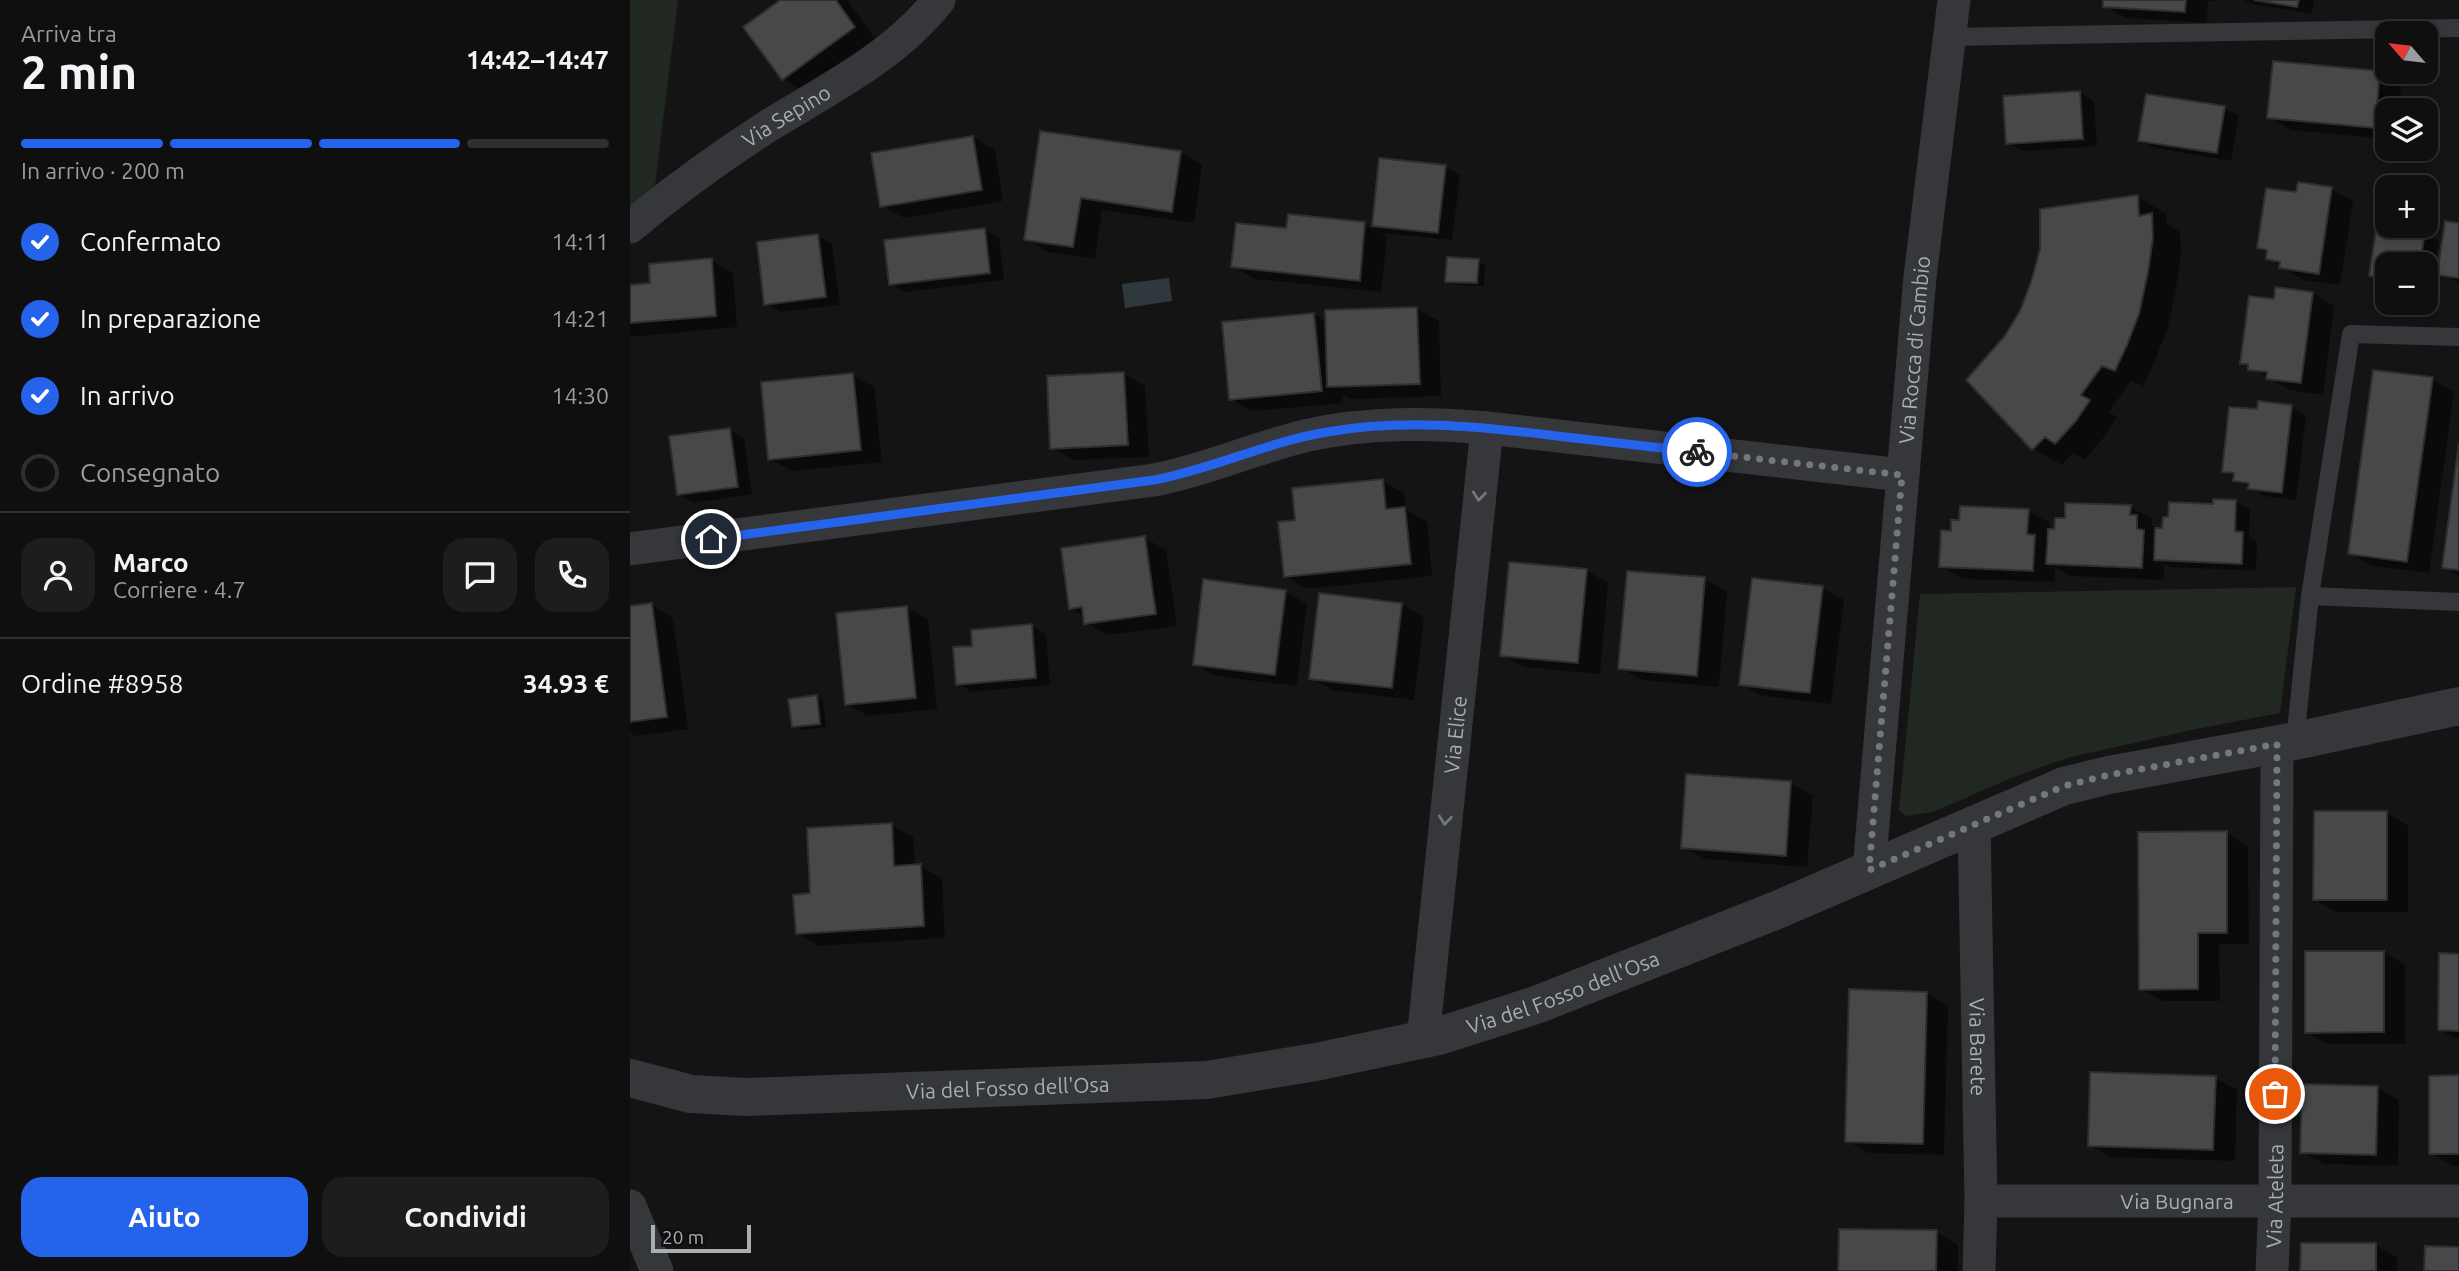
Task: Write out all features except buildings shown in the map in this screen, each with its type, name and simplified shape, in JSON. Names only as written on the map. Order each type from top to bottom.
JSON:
[{"type":"street","name":"Via Sepino","points":[[630,227],[725,155],[880,55],[913,28],[939,0]]},
{"type":"street","name":"Via Rocca di Cambio","points":[[1869,870],[1920,277],[1954,0]]},
{"type":"street","points":[[630,549],[1154,480],[1210,467],[1277,444],[1338,430],[1420,424],[1487,428],[1902,475]]},
{"type":"street","name":"Via Elice","points":[[1423,1039],[1487,428]]},
{"type":"street","name":"Via del Fosso dell'Osa","points":[[630,1078],[672,1090],[722,1097],[1159,1084],[1260,1073],[1472,1027],[1544,1002],[1810,897],[2051,791],[2094,779],[2459,706]]},
{"type":"street","name":"Via Ateleta","points":[[2272,1271],[2286,742]]},
{"type":"street","name":"Via Barete","points":[[1975,823],[1981,1201],[1979,1271]]},
{"type":"street","name":"Via Bugnara","points":[[1981,1201],[2459,1201]]},
{"type":"street","points":[[630,1206],[657,1271]]},
{"type":"lane","points":[[1949,37],[2459,28]]},
{"type":"lane","points":[[2286,742],[2351,334],[2459,338]]},
{"type":"lane","points":[[2310,596],[2459,602]]},
{"type":"shaded area","points":[[630,0],[678,0],[652,209],[630,229]]},
{"type":"shaded area","points":[[1169,278],[1172,301],[1125,308],[1122,284]]},
{"type":"shaded area","points":[[2296,587],[2280,713],[2067,758],[2016,776],[1933,812],[1906,816],[1899,810],[1920,594]]},
{"type":"way so far","points":[[1697,452],[1902,475],[1869,870],[2064,786],[2277,744],[2275,1094]]},
{"type":"route","points":[[711,539],[1154,480],[1210,467],[1309,435],[1381,425],[1433,424],[1487,428],[1697,452]]}]
